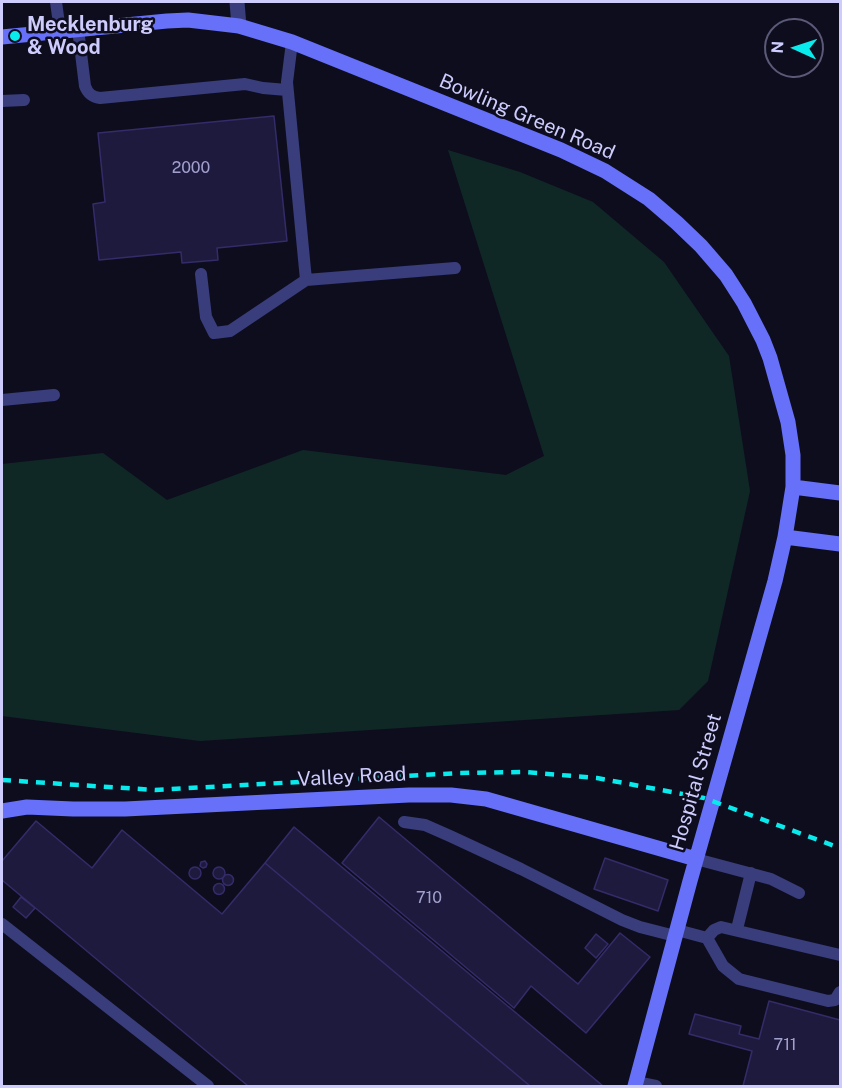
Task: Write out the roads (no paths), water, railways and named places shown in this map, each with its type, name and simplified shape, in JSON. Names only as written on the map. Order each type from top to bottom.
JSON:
[{"type":"street","points":[[237,2],[239,26]]},
{"type":"street","name":"Bowling Green Road","points":[[2,37],[144,22],[177,21],[239,26],[292,42],[561,150],[605,171],[650,199],[677,223],[726,275],[744,303],[764,340],[788,422],[793,455],[793,487]]},
{"type":"street","points":[[793,487],[840,494]]},
{"type":"street","name":"Hospital Street","points":[[635,1084],[775,581],[793,487]]},
{"type":"street","points":[[785,537],[840,544]]},
{"type":"street","name":"Valley Road","points":[[2,811],[27,807],[125,809],[398,795],[451,795],[486,799],[696,859]]},
{"type":"lane","points":[[56,2],[60,31]]},
{"type":"lane","points":[[78,29],[85,86],[88,93],[94,97],[245,84],[287,90]]},
{"type":"lane","points":[[292,42],[287,90],[306,280]]},
{"type":"lane","points":[[2,102],[24,100]]},
{"type":"lane","points":[[201,274],[206,317],[214,333],[230,331],[306,280],[455,268]]},
{"type":"lane","points":[[2,400],[54,395]]},
{"type":"lane","points":[[404,822],[434,828],[640,927],[707,938]]},
{"type":"lane","points":[[696,859],[771,879],[799,893]]},
{"type":"lane","points":[[737,929],[751,873]]},
{"type":"lane","points":[[2,924],[208,1086]]},
{"type":"lane","points":[[707,938],[714,930],[721,927],[737,929],[840,955]]},
{"type":"lane","points":[[707,938],[723,966],[739,979],[828,1001],[835,1000],[840,992]]},
{"type":"lane","points":[[635,1084],[656,1086]]},
{"type":"railway","points":[[2,780],[155,790],[459,773],[524,772],[597,778],[704,798],[840,848]]},
{"type":"place","name":"Mecklenburg & Wood","points":[[15,36]]}]
